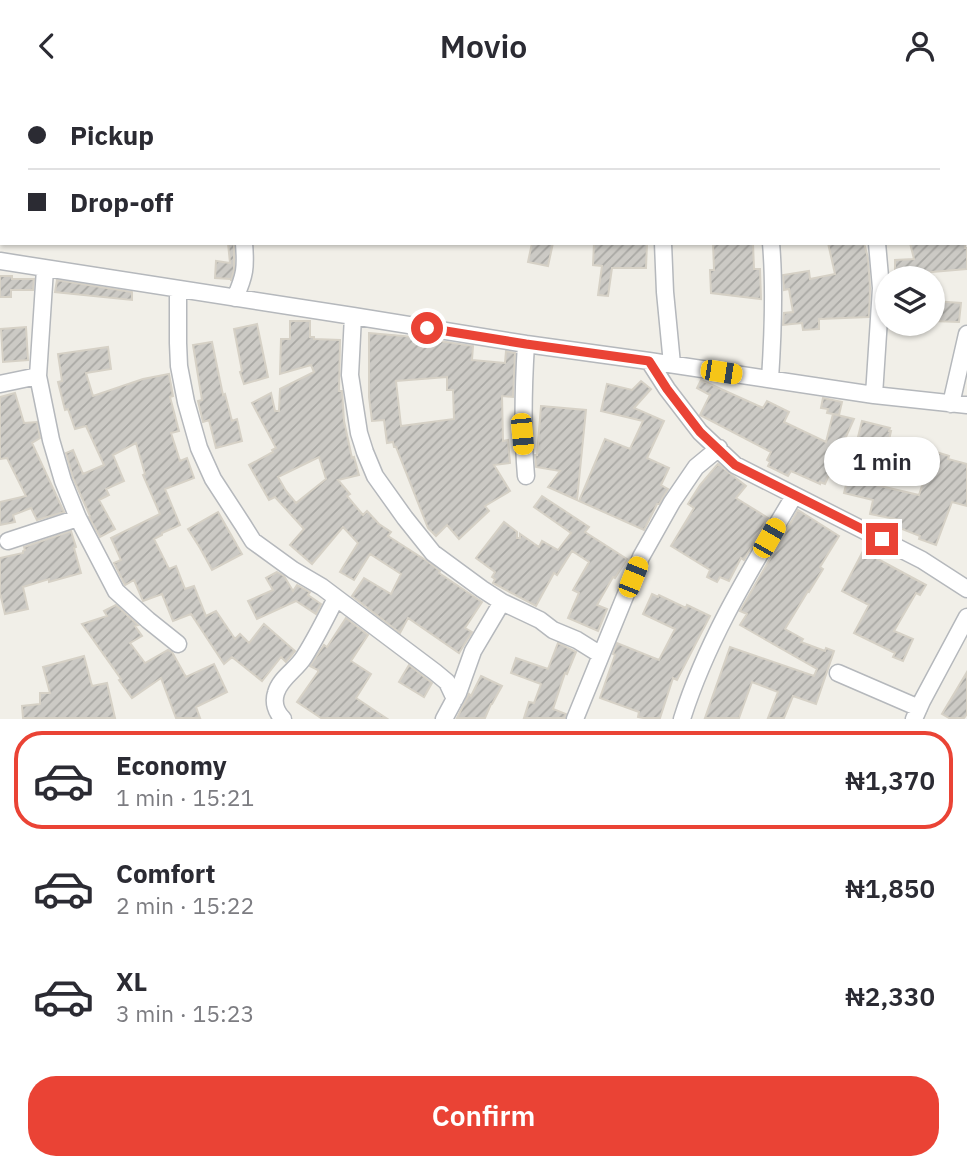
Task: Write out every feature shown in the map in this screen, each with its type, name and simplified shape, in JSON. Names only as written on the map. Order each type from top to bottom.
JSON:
[{"type":"street","points":[[694,91],[713,91]]},
{"type":"street","points":[[235,298],[246,265],[244,245]]},
{"type":"street","points":[[663,245],[672,364]]},
{"type":"street","points":[[770,379],[774,323],[771,245]]},
{"type":"street","points":[[874,395],[881,288],[877,245]]},
{"type":"street","points":[[0,261],[526,344],[874,395],[959,404],[967,334]]},
{"type":"street","points":[[45,269],[38,376],[63,481],[78,518],[116,591],[178,643]]},
{"type":"street","points":[[178,289],[178,343],[182,378],[199,448],[213,478],[253,541],[293,570],[322,586],[441,677],[447,682],[455,699]]},
{"type":"street","points":[[352,316],[351,375],[359,433],[375,476],[405,519],[433,553],[482,589],[601,655]]},
{"type":"street","points":[[526,344],[522,396],[526,476]]},
{"type":"street","points":[[649,361],[700,432],[735,465],[922,560],[967,589]]},
{"type":"street","points":[[0,384],[38,376]]},
{"type":"street","points":[[575,719],[641,557],[696,467],[719,448]]},
{"type":"street","points":[[682,719],[711,645],[744,581],[794,496]]},
{"type":"street","points":[[8,541],[78,518]]},
{"type":"street","points":[[283,719],[275,702],[276,690],[302,661],[336,598]]},
{"type":"street","points":[[444,719],[455,699],[473,651],[502,601]]},
{"type":"street","points":[[838,673],[917,713],[967,617]]},
{"type":"building","points":[[228,245],[234,245],[231,281],[215,278],[216,261],[230,263]]},
{"type":"building","points":[[532,245],[553,245],[548,266],[528,262]]},
{"type":"building","points":[[594,245],[647,245],[646,268],[612,268],[608,296],[598,295],[602,266],[593,265]]},
{"type":"building","points":[[713,245],[753,245],[754,269],[760,269],[761,299],[711,293],[710,270],[714,270]]},
{"type":"building","points":[[828,245],[865,245],[870,288],[869,317],[819,319],[819,329],[803,330],[802,323],[783,325],[784,313],[793,312],[789,289],[784,290],[783,275],[809,271],[810,279],[835,274]]},
{"type":"building","points":[[910,245],[965,245],[967,248],[967,269],[945,271],[945,266],[895,266],[895,260],[914,259]]},
{"type":"building","points":[[0,276],[34,279],[33,290],[11,290],[11,297],[0,297]]},
{"type":"building","points":[[57,280],[132,292],[132,300],[55,292]]},
{"type":"building","points":[[945,302],[961,303],[959,322],[945,321]]},
{"type":"building","points":[[290,321],[310,321],[310,337],[340,340],[339,391],[342,391],[344,421],[352,458],[354,457],[359,475],[338,480],[350,494],[347,496],[363,515],[367,511],[391,532],[388,536],[482,602],[465,628],[472,632],[459,653],[408,618],[400,633],[352,596],[364,578],[391,594],[401,574],[370,554],[354,580],[340,572],[358,543],[343,527],[312,564],[290,545],[304,529],[275,497],[269,500],[249,465],[276,448],[252,403],[271,393],[275,411],[279,411],[280,389],[314,372],[311,365],[280,374],[281,339],[290,339]],"holes":[[[319,457],[326,479],[296,503],[278,477]]]},
{"type":"building","points":[[257,324],[268,377],[244,384],[234,329]]},
{"type":"building","points":[[26,327],[28,360],[3,362],[1,329]]},
{"type":"building","points":[[369,333],[473,346],[472,360],[505,363],[506,351],[515,353],[513,397],[502,396],[503,441],[508,440],[510,463],[494,465],[510,491],[485,506],[489,511],[459,539],[447,525],[436,536],[428,528],[396,447],[393,442],[387,443],[384,420],[372,421],[369,397]],"holes":[[[447,377],[447,390],[453,390],[454,419],[401,426],[396,381]]]},
{"type":"building","points":[[212,342],[223,395],[225,394],[232,421],[237,419],[242,441],[216,448],[209,420],[203,422],[198,401],[202,400],[193,345]]},
{"type":"building","points":[[108,347],[111,369],[86,373],[93,396],[143,379],[169,374],[173,396],[170,397],[179,431],[171,433],[180,461],[187,458],[194,478],[165,489],[180,525],[154,539],[169,569],[176,566],[185,589],[194,586],[206,616],[216,611],[235,639],[240,634],[249,643],[264,624],[295,651],[286,662],[281,657],[262,681],[232,657],[224,664],[191,614],[173,621],[162,594],[143,601],[134,580],[125,585],[114,563],[121,560],[111,538],[160,514],[143,475],[145,474],[136,443],[113,455],[124,481],[106,489],[109,495],[99,500],[115,529],[100,537],[89,517],[66,453],[73,450],[83,474],[104,465],[86,426],[75,429],[68,409],[65,410],[58,382],[62,381],[58,354]]},
{"type":"building","points":[[701,380],[763,408],[767,401],[789,412],[784,422],[826,442],[833,414],[854,419],[825,484],[791,471],[788,476],[768,466],[770,462],[767,460],[771,452],[700,415],[710,395],[697,388]]},
{"type":"building","points":[[641,381],[651,389],[634,408],[664,421],[647,458],[669,468],[661,485],[668,489],[644,530],[579,501],[605,439],[630,449],[643,421],[601,411],[607,384],[632,390]]},
{"type":"building","points":[[15,393],[24,423],[37,422],[40,438],[32,443],[64,512],[37,520],[31,508],[13,515],[15,522],[0,525],[0,502],[26,496],[7,458],[0,459],[0,397]]},
{"type":"building","points":[[823,398],[842,402],[839,415],[827,413],[828,409],[821,408]]},
{"type":"building","points":[[541,406],[586,410],[577,500],[548,487],[560,471],[536,467]]},
{"type":"building","points":[[862,421],[890,428],[891,431],[885,458],[879,456],[872,484],[919,495],[933,451],[949,456],[948,459],[967,464],[967,506],[952,502],[936,545],[897,527],[900,520],[870,514],[873,500],[844,493]]},
{"type":"building","points":[[718,464],[746,486],[736,498],[768,518],[729,581],[720,577],[717,582],[707,577],[710,570],[671,546],[694,508],[688,504]]},
{"type":"building","points":[[542,496],[589,527],[585,532],[627,559],[597,605],[607,609],[598,631],[568,618],[579,593],[573,590],[589,562],[572,551],[557,575],[554,573],[536,606],[493,583],[495,572],[476,558],[504,522],[517,532],[517,538],[520,538],[520,534],[539,547],[542,541],[558,550],[571,533],[534,507]]},
{"type":"building","points":[[798,510],[839,536],[820,567],[823,569],[785,629],[803,639],[801,642],[825,651],[826,648],[834,651],[816,704],[793,696],[784,718],[768,718],[778,692],[752,682],[739,718],[705,718],[730,647],[814,676],[817,669],[740,625],[747,614],[740,611]]},
{"type":"building","points":[[218,512],[242,554],[212,570],[188,529]]},
{"type":"building","points":[[71,531],[81,573],[23,587],[28,609],[5,614],[0,593],[0,558],[23,553],[24,547]]},
{"type":"building","points":[[863,551],[926,585],[920,595],[916,593],[894,631],[913,639],[903,661],[893,657],[895,653],[854,633],[869,605],[842,591]]},
{"type":"building","points":[[277,572],[284,576],[293,591],[297,585],[310,592],[308,595],[321,604],[316,614],[296,601],[257,619],[248,601],[273,590],[266,578]]},
{"type":"building","points":[[652,594],[686,608],[687,605],[710,616],[677,680],[673,678],[660,718],[643,718],[638,717],[639,712],[600,698],[617,643],[659,660],[675,629],[643,614]]},
{"type":"building","points":[[116,605],[138,625],[135,626],[142,636],[130,643],[145,663],[168,650],[172,652],[186,677],[214,664],[227,692],[196,707],[200,718],[176,718],[161,678],[132,698],[82,624],[107,616],[104,611]]},
{"type":"building","points":[[346,618],[368,635],[351,661],[371,674],[356,698],[386,718],[321,718],[297,702],[318,672],[310,666],[324,645],[327,647]]},
{"type":"building","points":[[558,643],[576,652],[567,674],[565,673],[553,709],[566,714],[565,718],[524,718],[529,702],[534,703],[541,684],[511,673],[516,658],[548,669]]},
{"type":"building","points":[[84,656],[92,686],[107,683],[115,718],[23,718],[22,706],[40,704],[40,693],[50,693],[43,667]]},
{"type":"building","points":[[409,665],[432,683],[424,697],[399,682]]},
{"type":"building","points":[[967,672],[967,714],[964,718],[949,718],[942,714]]},
{"type":"building","points":[[481,676],[502,686],[485,718],[457,718],[469,694],[471,696]]},
{"type":"route","points":[[427,328],[649,361],[700,432],[735,465],[882,539]]}]
